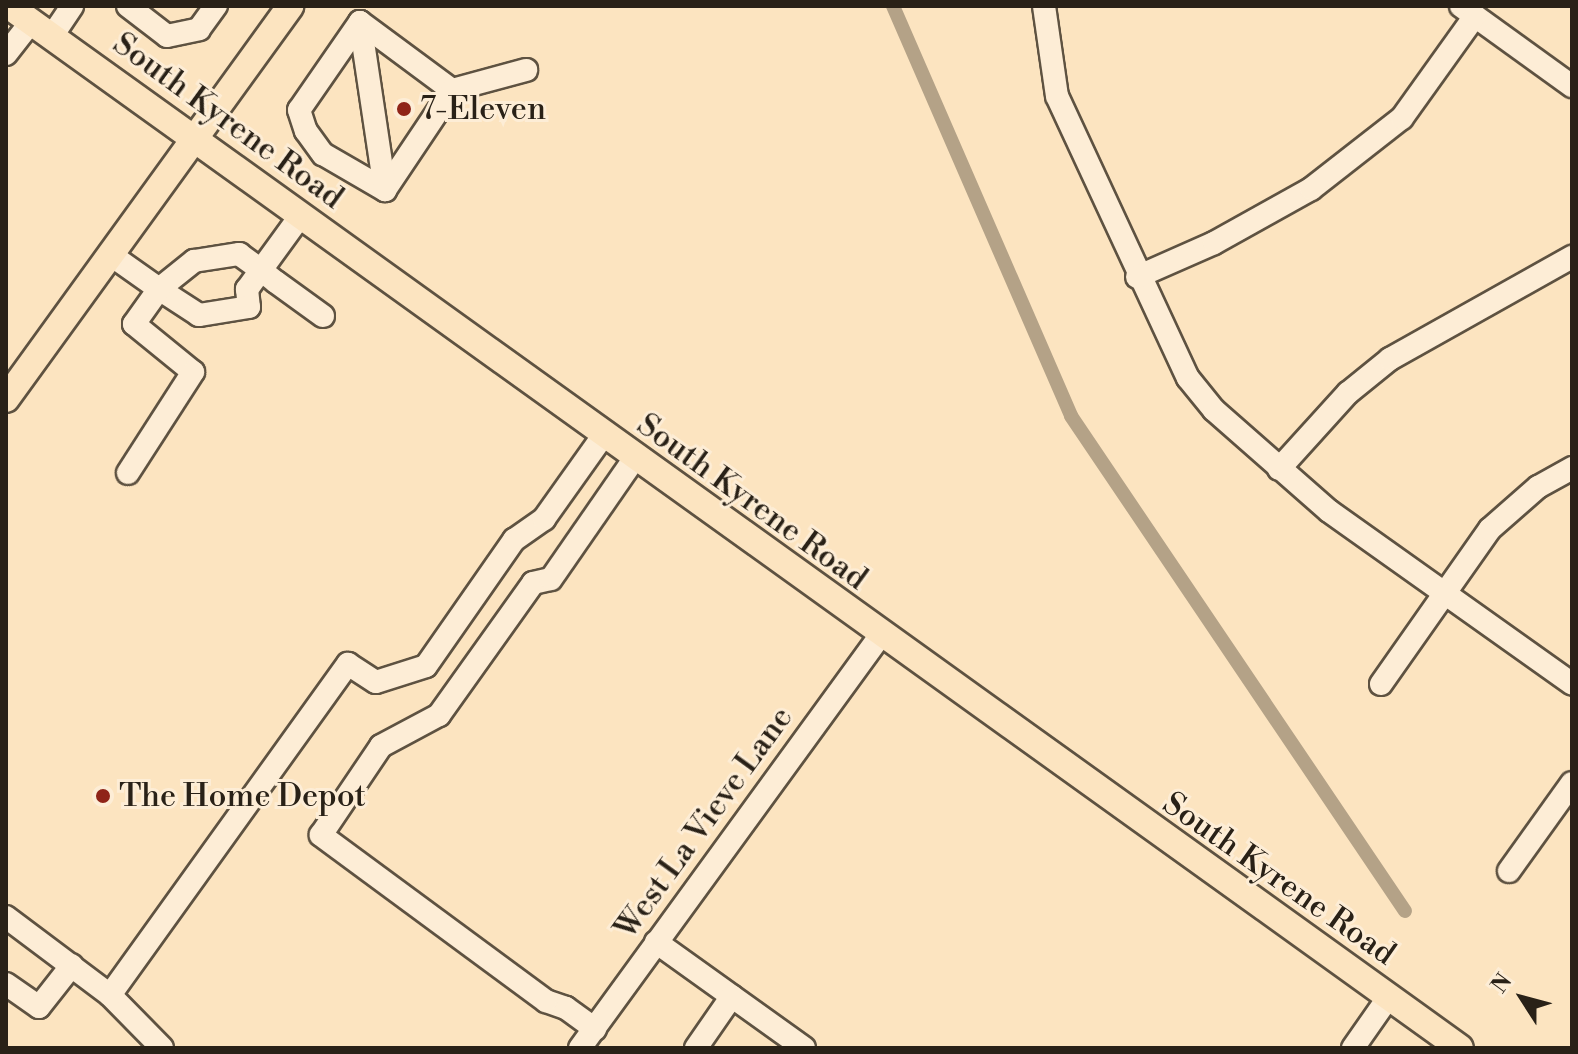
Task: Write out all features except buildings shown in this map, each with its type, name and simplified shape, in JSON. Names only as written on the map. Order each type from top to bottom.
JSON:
[{"type":"main road","name":"South Kyrene Road","points":[[9,6],[196,138],[880,636],[1460,1048]]},
{"type":"main road","points":[[6,399],[291,6]]},
{"type":"street","points":[[6,54],[72,6]]},
{"type":"street","points":[[128,6],[167,36],[199,29],[216,6]]},
{"type":"street","points":[[1044,6],[1046,46],[1057,96],[1137,277],[1188,378],[1279,469],[1329,511],[1572,684]]},
{"type":"street","points":[[1137,277],[1214,243],[1322,180],[1402,118],[1468,11],[1572,86]]},
{"type":"street","points":[[360,22],[452,90]]},
{"type":"street","points":[[360,22],[299,110],[306,131],[323,154],[385,190]]},
{"type":"street","points":[[360,22],[385,190]]},
{"type":"street","points":[[385,190],[452,90],[526,70]]},
{"type":"street","points":[[111,255],[199,315],[249,307],[247,289],[301,215]]},
{"type":"street","points":[[128,473],[173,408],[193,372],[134,324],[159,289],[194,261],[239,254],[323,316]]},
{"type":"street","points":[[1279,469],[1348,393],[1390,359],[1572,257]]},
{"type":"street","points":[[110,995],[348,664],[376,682],[426,666],[514,540],[544,519],[603,436]]},
{"type":"street","points":[[595,1029],[566,1008],[546,1001],[321,835],[381,746],[439,715],[533,583],[551,579],[634,459]]},
{"type":"street","points":[[1381,684],[1490,529],[1538,487],[1572,468]]},
{"type":"street","name":"West La Vieve Lane","points":[[580,1048],[880,636]]},
{"type":"street","points":[[1509,871],[1572,783]]},
{"type":"street","points":[[6,917],[110,995],[162,1048]]},
{"type":"street","points":[[656,942],[804,1048]]},
{"type":"street","points":[[6,984],[39,1007],[72,965]]},
{"type":"street","points":[[696,1048],[732,996]]},
{"type":"street","points":[[1353,1048],[1388,998]]},
{"type":"waterway","points":[[893,6],[1071,416],[1405,911]]},
{"type":"place","name":"7-Eleven","points":[[404,109]]},
{"type":"place","name":"The Home Depot","points":[[103,796]]}]
